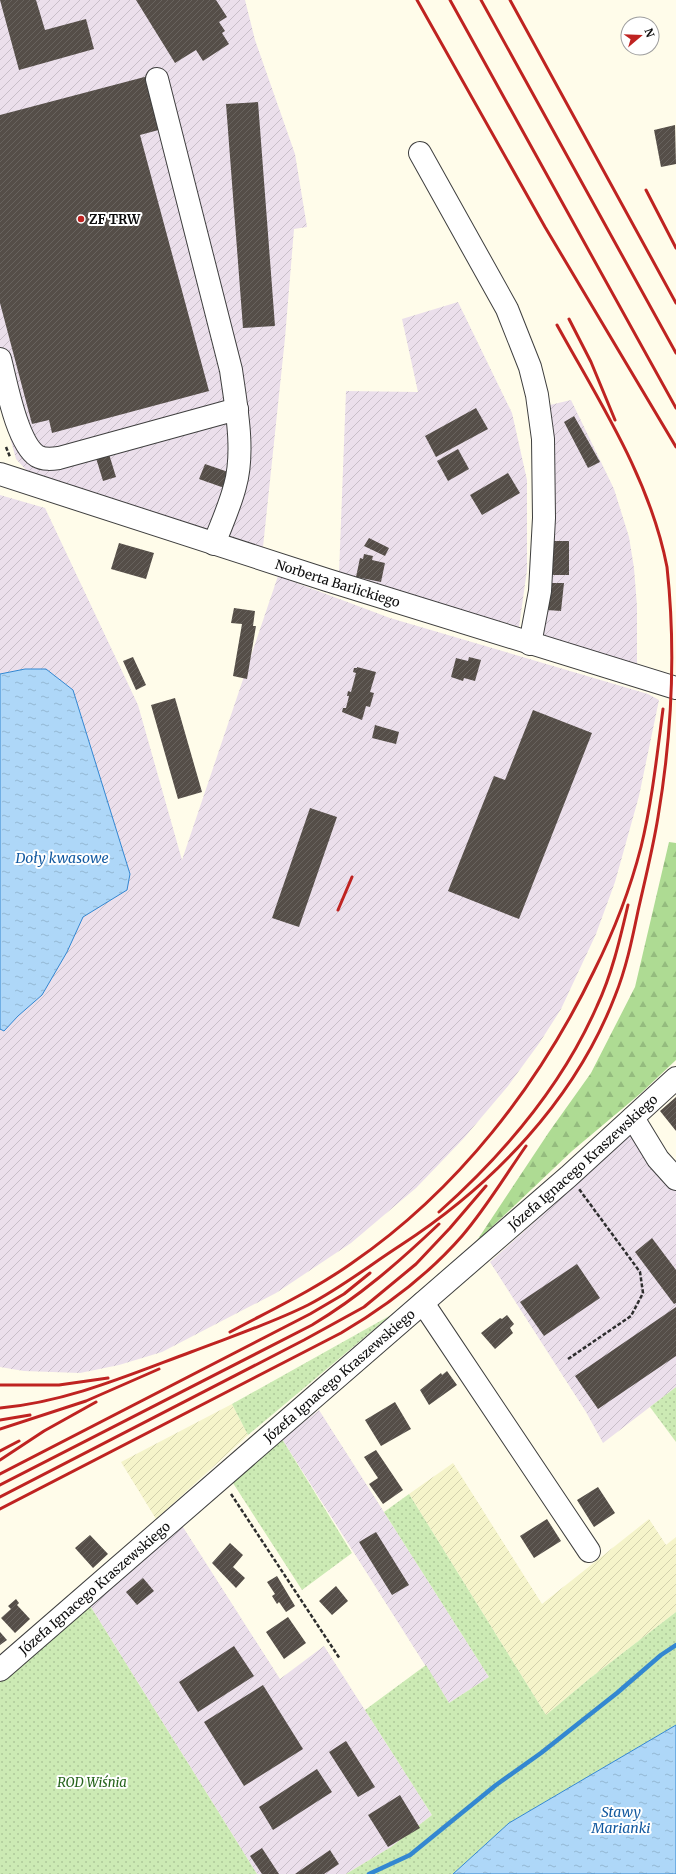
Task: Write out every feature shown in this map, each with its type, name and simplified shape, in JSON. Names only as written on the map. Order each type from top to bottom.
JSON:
[{"type":"street","points":[[157,80],[231,370],[237,409],[240,462],[235,486],[214,544]]},
{"type":"street","points":[[420,153],[509,314],[530,367],[537,395],[543,438],[544,526],[540,591],[530,644]]},
{"type":"street","points":[[0,359],[17,424],[28,445],[38,456],[47,459],[59,458],[237,409]]},
{"type":"street","name":"Norberta Barlickiego","points":[[0,473],[214,544],[530,644],[676,688]]},
{"type":"street","name":"Józefa Ignacego Kraszewskiego","points":[[0,1670],[569,1176],[676,1078]]},
{"type":"street","points":[[633,1118],[658,1159],[676,1179]]},
{"type":"street","points":[[423,1303],[589,1551]]},
{"type":"path","points":[[568,1360],[631,1316],[643,1293],[640,1272],[569,1176]]},
{"type":"path","points":[[221,1478],[340,1659]]},
{"type":"shaded area","name":"ZF TRW","points":[[0,0],[245,0],[255,40],[295,154],[307,227],[294,229],[285,338],[263,547],[29,473],[16,459],[0,401]]},
{"type":"shaded area","points":[[458,302],[512,413],[527,480],[527,570],[519,627],[339,574],[346,391],[418,392],[402,319]]},
{"type":"shaded area","points":[[571,400],[614,489],[629,537],[634,568],[637,606],[637,667],[533,637],[554,462],[550,405]]},
{"type":"shaded area","points":[[0,495],[45,508],[138,705],[182,860],[278,576],[390,618],[648,694],[659,700],[639,796],[615,882],[596,934],[561,1009],[540,1042],[508,1086],[464,1138],[416,1188],[351,1243],[276,1293],[162,1352],[119,1365],[80,1373],[24,1371],[0,1367]]},
{"type":"shaded area","points":[[633,1133],[676,1188],[676,1387],[603,1443],[586,1412],[490,1262]]},
{"type":"shaded area","points":[[319,1410],[489,1677],[449,1703],[282,1439]]},
{"type":"shaded area","points":[[181,1524],[280,1679],[324,1646],[432,1815],[391,1847],[346,1874],[257,1874],[89,1604]]},
{"type":"green space","points":[[669,842],[676,843],[676,1060],[641,1093],[572,1151],[476,1242],[549,1132],[591,1073],[635,987]]},
{"type":"green space","points":[[391,1315],[248,1435],[232,1404]]},
{"type":"green space","points":[[676,1387],[676,1442],[650,1407]]},
{"type":"green space","points":[[232,1404],[248,1435],[156,1519],[121,1462]]},
{"type":"green space","points":[[282,1439],[352,1553],[302,1590],[231,1480]]},
{"type":"green space","points":[[453,1463],[542,1604],[649,1519],[666,1545],[676,1537],[676,1612],[589,1679],[546,1715],[409,1494]]},
{"type":"green space","points":[[409,1494],[546,1715],[589,1679],[676,1612],[676,1725],[509,1823],[453,1874],[346,1874],[391,1847],[432,1815],[365,1710],[426,1665],[449,1703],[489,1677],[384,1512]]},
{"type":"green space","name":"ROD Wiśnia","points":[[89,1604],[257,1874],[0,1874],[0,1682]]},
{"type":"water","name":"Doły kwasowe","points":[[25,669],[46,669],[73,690],[130,874],[127,890],[83,917],[67,952],[42,995],[18,1016],[4,1031],[0,1029],[0,674]]},
{"type":"water","name":"Stawy Marianki","points":[[676,1725],[676,1874],[453,1874],[509,1823]]},
{"type":"building","points":[[0,0],[36,0],[45,30],[86,19],[94,49],[19,70]]},
{"type":"building","points":[[136,0],[216,0],[227,17],[219,22],[225,31],[222,33],[229,44],[203,61],[196,50],[175,63]]},
{"type":"building","name":"ZF TRW","points":[[152,75],[166,128],[140,135],[209,391],[52,433],[49,420],[32,424],[0,303],[0,115]]},
{"type":"building","points":[[258,102],[275,326],[243,328],[226,104]]},
{"type":"building","points":[[675,125],[676,164],[661,167],[654,130]]},
{"type":"building","points":[[476,408],[488,429],[436,457],[425,436]]},
{"type":"building","points":[[574,416],[600,462],[588,468],[564,422]]},
{"type":"building","points":[[458,449],[469,469],[448,481],[437,461]]},
{"type":"building","points":[[109,454],[116,477],[103,481],[96,458]]},
{"type":"building","points":[[205,464],[234,474],[230,490],[199,479]]},
{"type":"building","points":[[508,473],[520,493],[482,515],[470,495]]},
{"type":"building","points":[[369,538],[389,548],[385,556],[364,546]]},
{"type":"building","points":[[549,541],[569,541],[569,575],[548,575]]},
{"type":"building","points":[[119,543],[154,553],[146,579],[111,569]]},
{"type":"building","points":[[364,554],[373,556],[372,560],[385,563],[381,582],[356,577],[360,558],[363,559]]},
{"type":"building","points":[[549,583],[564,583],[561,611],[547,610]]},
{"type":"building","points":[[234,608],[255,611],[253,626],[256,626],[247,679],[233,676],[242,624],[231,623]]},
{"type":"building","points":[[133,657],[146,685],[136,690],[123,661]]},
{"type":"building","points":[[469,657],[481,660],[475,681],[464,678],[463,681],[451,677],[456,658],[468,661]]},
{"type":"building","points":[[357,667],[376,672],[370,692],[374,693],[370,707],[366,706],[362,720],[342,712],[343,708],[346,708],[349,696],[347,696],[348,691],[351,692],[356,673],[353,672],[354,668]]},
{"type":"building","points":[[175,698],[202,792],[178,799],[151,705]]},
{"type":"building","points":[[533,710],[592,733],[519,919],[448,891],[494,776],[505,780]]},
{"type":"building","points":[[375,725],[399,732],[396,744],[372,738]]},
{"type":"building","points":[[310,808],[337,817],[299,927],[272,918]]},
{"type":"building","points":[[676,1097],[676,1131],[660,1111]]},
{"type":"building","points":[[652,1238],[676,1270],[676,1303],[674,1304],[635,1252]]},
{"type":"building","points":[[577,1264],[600,1298],[544,1336],[520,1302]]},
{"type":"building","points":[[676,1307],[676,1356],[598,1409],[575,1376]]},
{"type":"building","points":[[507,1315],[514,1324],[510,1328],[513,1333],[495,1349],[481,1333],[500,1318],[502,1319]]},
{"type":"building","points":[[447,1371],[457,1385],[429,1405],[420,1390],[441,1373],[442,1375]]},
{"type":"building","points":[[395,1402],[411,1429],[381,1446],[365,1420]]},
{"type":"building","points":[[376,1450],[403,1490],[383,1504],[369,1484],[378,1478],[364,1457]]},
{"type":"building","points":[[598,1487],[615,1513],[594,1527],[577,1500]]},
{"type":"building","points":[[547,1519],[561,1541],[534,1558],[520,1536]]},
{"type":"building","points":[[376,1532],[409,1585],[392,1595],[359,1542]]},
{"type":"building","points":[[90,1535],[108,1554],[93,1568],[75,1548]]},
{"type":"building","points":[[230,1543],[243,1555],[233,1567],[245,1578],[236,1588],[212,1563]]},
{"type":"building","points":[[277,1576],[295,1606],[286,1612],[279,1602],[277,1604],[272,1596],[275,1594],[267,1582]]},
{"type":"building","points":[[143,1578],[154,1591],[137,1605],[126,1592]]},
{"type":"building","points":[[336,1586],[348,1601],[332,1615],[319,1601]]},
{"type":"building","points":[[16,1599],[19,1603],[17,1605],[30,1619],[15,1633],[1,1618],[11,1609],[8,1606]]},
{"type":"building","points":[[288,1617],[306,1643],[284,1659],[266,1632]]},
{"type":"building","points":[[0,1632],[7,1640],[0,1645]]},
{"type":"building","points":[[234,1646],[254,1676],[198,1712],[179,1682]]},
{"type":"building","points":[[263,1685],[303,1749],[244,1786],[204,1722]]},
{"type":"building","points":[[346,1741],[375,1787],[358,1797],[329,1752]]},
{"type":"building","points":[[317,1769],[332,1792],[273,1830],[259,1807]]},
{"type":"building","points":[[400,1795],[420,1828],[388,1847],[368,1815]]},
{"type":"building","points":[[262,1848],[279,1874],[262,1874],[250,1856]]},
{"type":"building","points":[[330,1850],[339,1864],[324,1874],[295,1874]]},
{"type":"waterway","points":[[369,1874],[410,1855],[496,1785],[541,1753],[617,1693],[661,1655],[676,1645]]},
{"type":"railway","points":[[417,0],[545,227],[676,447]]},
{"type":"railway","points":[[450,0],[676,408]]},
{"type":"railway","points":[[481,0],[676,353]]},
{"type":"railway","points":[[510,0],[676,303]]},
{"type":"railway","points":[[646,190],[676,248]]},
{"type":"railway","points":[[569,319],[591,362],[615,420]]},
{"type":"railway","points":[[0,1408],[25,1405],[74,1394],[121,1378],[250,1330],[308,1305],[332,1291],[435,1221],[468,1195],[499,1167],[528,1137],[554,1105],[578,1070],[598,1034],[615,996],[626,965],[658,817],[667,755],[671,692],[672,661],[670,598],[667,567],[649,503],[622,442],[557,325]]},
{"type":"railway","points":[[230,1332],[338,1273],[391,1234],[427,1203],[461,1169],[521,1094],[548,1054],[572,1013],[594,971],[621,910],[637,863],[645,830],[654,778],[663,709]]},
{"type":"railway","points":[[338,910],[352,877]]},
{"type":"railway","points":[[439,1212],[486,1167],[508,1142],[549,1091],[567,1064],[583,1035],[607,982],[628,905]]},
{"type":"railway","points":[[0,1509],[341,1333],[391,1301],[421,1277],[462,1236],[487,1203],[526,1146]]},
{"type":"railway","points":[[0,1497],[304,1340],[364,1307],[416,1264],[450,1228],[486,1186]]},
{"type":"railway","points":[[0,1485],[312,1325],[362,1291],[409,1252],[439,1224]]},
{"type":"railway","points":[[0,1474],[310,1314],[344,1294],[370,1273]]},
{"type":"railway","points":[[0,1429],[86,1401],[159,1369]]},
{"type":"railway","points":[[0,1385],[59,1385],[108,1378]]},
{"type":"railway","points":[[0,1460],[44,1431],[96,1402]]},
{"type":"railway","points":[[0,1420],[30,1415]]},
{"type":"railway","points":[[0,1451],[19,1441]]},
{"type":"place","name":"ZF TRW","points":[[81,219]]}]
